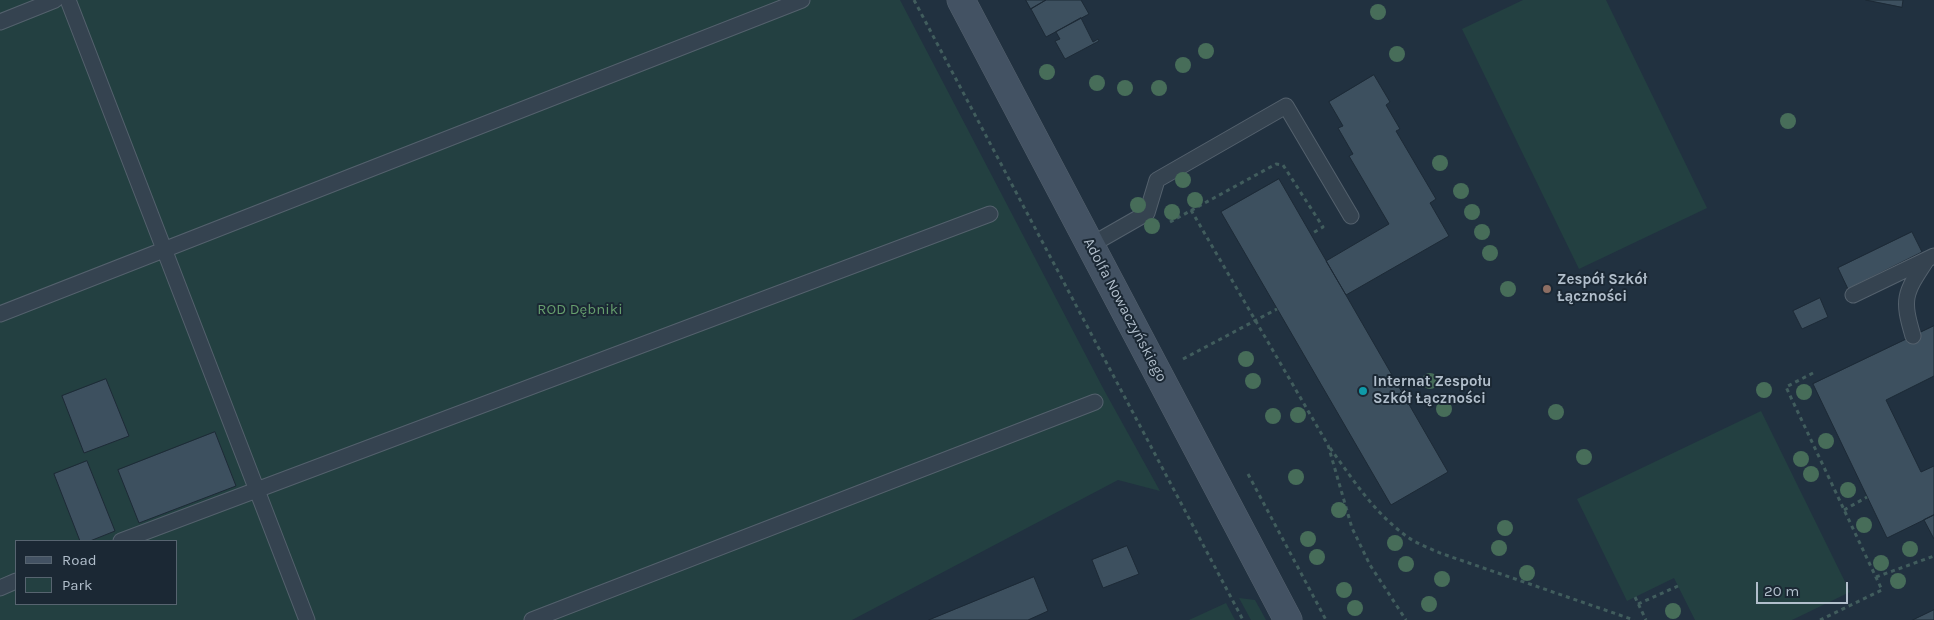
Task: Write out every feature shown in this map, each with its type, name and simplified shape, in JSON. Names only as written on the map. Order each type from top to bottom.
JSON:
[{"type":"street","name":"Adolfa Nowaczyńskiego","points":[[961,0],[1288,620]]},
{"type":"lane","points":[[0,22],[54,0]]},
{"type":"lane","points":[[68,0],[307,620]]},
{"type":"lane","points":[[0,314],[802,0]]},
{"type":"lane","points":[[1091,245],[1147,213],[1157,180],[1286,106],[1351,216]]},
{"type":"lane","points":[[124,540],[990,214]]},
{"type":"lane","points":[[1853,295],[1930,258]]},
{"type":"lane","points":[[1913,336],[1905,310],[1909,286],[1930,258]]},
{"type":"lane","points":[[532,620],[1095,402]]},
{"type":"lane","points":[[0,588],[15,581]]},
{"type":"path","points":[[914,0],[1244,620]]},
{"type":"path","points":[[1311,234],[1323,227],[1283,165],[1276,164],[1191,210],[1328,445],[1366,498],[1388,520],[1413,540],[1440,554],[1634,620]]},
{"type":"path","points":[[1158,372],[1277,309]]},
{"type":"path","points":[[1813,373],[1786,387],[1882,590],[1820,620]]},
{"type":"path","points":[[1328,445],[1352,528],[1370,565],[1406,620]]},
{"type":"path","points":[[1844,510],[1867,497]]},
{"type":"path","points":[[1876,577],[1934,556]]},
{"type":"path","points":[[1638,604],[1678,586]]},
{"type":"path","points":[[1635,597],[1646,620]]},
{"type":"green space","name":"ROD Dębniki","points":[[0,0],[900,0],[1104,390],[1160,491],[1118,480],[852,620],[0,620]]},
{"type":"green space","points":[[1523,0],[1606,0],[1707,208],[1579,269],[1462,29]]},
{"type":"green space","points":[[1761,411],[1850,592],[1792,620],[1695,620],[1674,578],[1627,601],[1577,499]]},
{"type":"green space","points":[[1239,598],[1255,600],[1266,620],[1251,620]]},
{"type":"green space","points":[[1226,603],[1235,620],[1189,620]]},
{"type":"building","points":[[1026,0],[1046,0],[1031,9]]},
{"type":"building","points":[[1046,0],[1081,0],[1089,14],[1046,37],[1031,9]]},
{"type":"building","points":[[1866,0],[1903,0],[1902,7]]},
{"type":"building","points":[[1081,18],[1093,42],[1098,39],[1099,41],[1065,59],[1055,41],[1060,39],[1056,32]]},
{"type":"building","points":[[1374,75],[1390,102],[1386,105],[1400,129],[1396,131],[1436,199],[1430,203],[1449,236],[1346,295],[1326,261],[1389,224],[1349,156],[1353,154],[1338,128],[1343,126],[1329,102]]},
{"type":"building","name":"Internat Zespołu Szkół Łączności","points":[[1279,179],[1448,472],[1391,505],[1221,212]]},
{"type":"building","points":[[1912,232],[1922,252],[1848,289],[1838,268]]},
{"type":"building","points":[[1820,298],[1828,317],[1802,329],[1793,311]]},
{"type":"building","points":[[1934,326],[1934,376],[1886,400],[1921,472],[1934,466],[1934,515],[1887,538],[1813,384]]},
{"type":"building","points":[[106,379],[129,436],[84,453],[62,396]]},
{"type":"building","points":[[215,432],[236,486],[139,523],[118,470]]},
{"type":"building","points":[[87,461],[115,531],[92,540],[80,540],[54,474]]},
{"type":"building","points":[[1934,515],[1934,539],[1924,520]]},
{"type":"building","points":[[1127,546],[1139,574],[1103,588],[1092,560]]},
{"type":"building","points":[[1034,577],[1048,611],[1028,620],[929,620]]},
{"type":"building","points":[[1934,610],[1934,620],[1913,620]]},
{"type":"place","name":"Zespół Szkół Łączności","points":[[1547,289]]},
{"type":"place","name":"Internat Zespołu Szkół Łączności","points":[[1363,391]]}]
